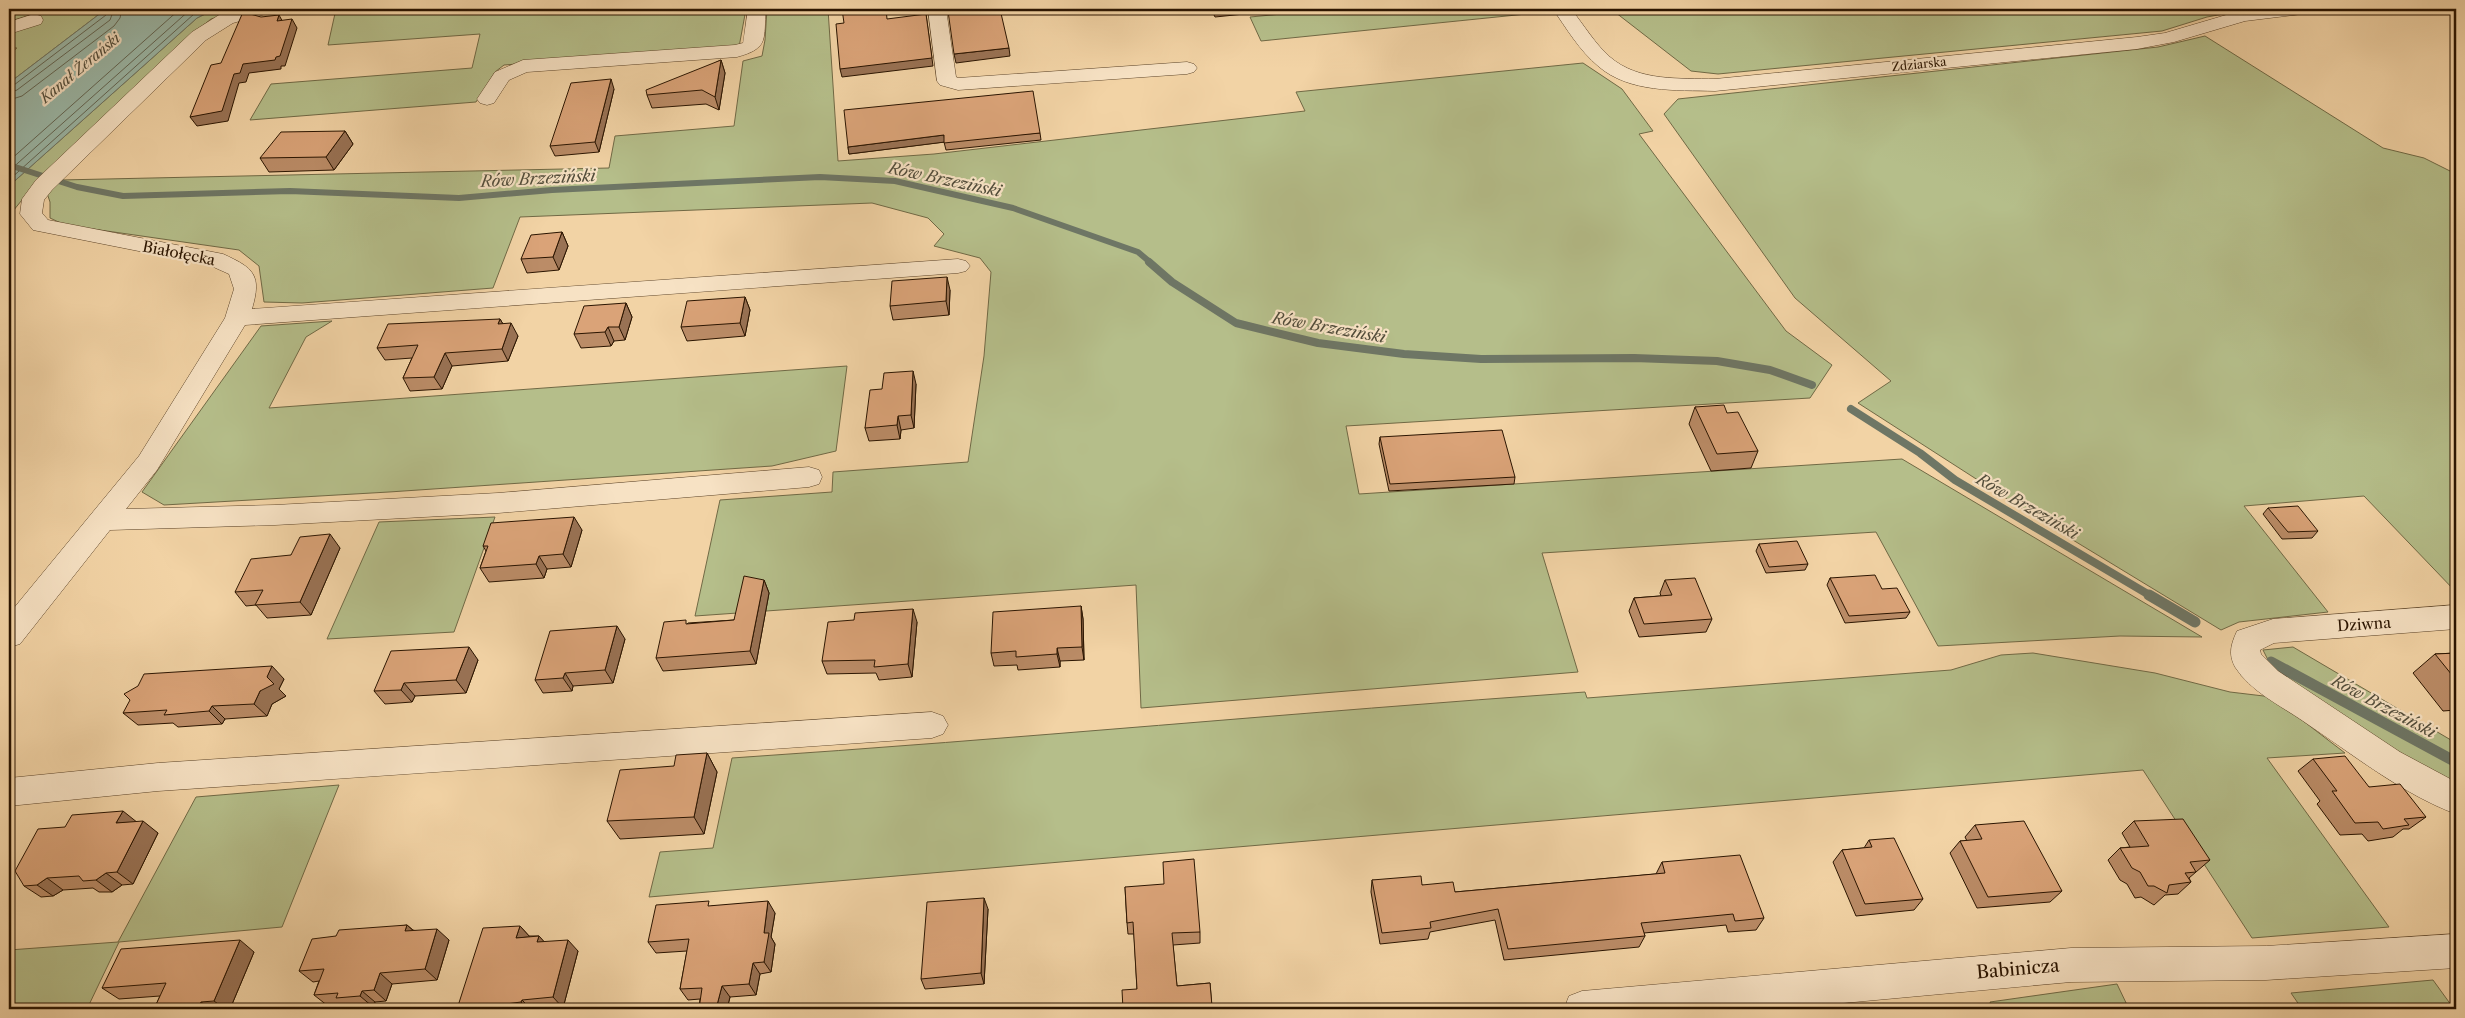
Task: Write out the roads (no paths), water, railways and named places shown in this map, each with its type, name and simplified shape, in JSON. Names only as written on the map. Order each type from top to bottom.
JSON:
[{"type":"street","name":"Białołęcka","points":[[9,635],[148,463],[236,318],[246,289],[243,277],[237,269],[215,259],[41,225],[32,214],[33,199],[52,177],[199,36],[226,18],[263,9]]},
{"type":"street","points":[[487,99],[502,76],[523,66],[737,51],[750,48],[758,9]]},
{"type":"street","points":[[937,9],[946,81],[958,84],[1187,68]]},
{"type":"street","name":"Zdziarska","points":[[1562,9],[1603,61],[1618,71],[1646,81],[1715,85],[2137,43],[2167,38],[2243,16],[2302,9]]},
{"type":"street","points":[[9,28],[34,20]]},
{"type":"street","points":[[236,318],[958,266]]},
{"type":"street","points":[[102,520],[275,515],[498,503],[809,477]]},
{"type":"street","name":"Dziwna","points":[[2456,617],[2273,631],[2248,640],[2245,650],[2247,660],[2255,670],[2389,762],[2456,799]]},
{"type":"street","points":[[9,792],[158,777],[932,726]]},
{"type":"street","name":"Babinicza","points":[[1582,1009],[2071,965],[2266,963],[2456,951]]},
{"type":"water","name":"Kanał Żerański","points":[[106,9],[215,9],[197,18],[9,186],[9,83]]},
{"type":"waterway","name":"Rów Brzeziński","points":[[9,165],[77,187],[123,196],[290,191],[459,198],[552,190],[820,177],[895,181],[1013,208],[1138,252],[1151,263]]},
{"type":"waterway","name":"Rów Brzeziński","points":[[1149,262],[1172,282],[1236,323],[1318,343],[1404,354],[1481,359],[1634,358],[1717,361],[1770,370],[1812,385]]},
{"type":"waterway","name":"Rów Brzeziński","points":[[1851,409],[1920,453],[1955,480],[2151,596]]},
{"type":"waterway","name":"Rów Brzeziński","points":[[2149,595],[2195,622]]},
{"type":"waterway","name":"Rów Brzeziński","points":[[2271,662],[2456,762]]}]
